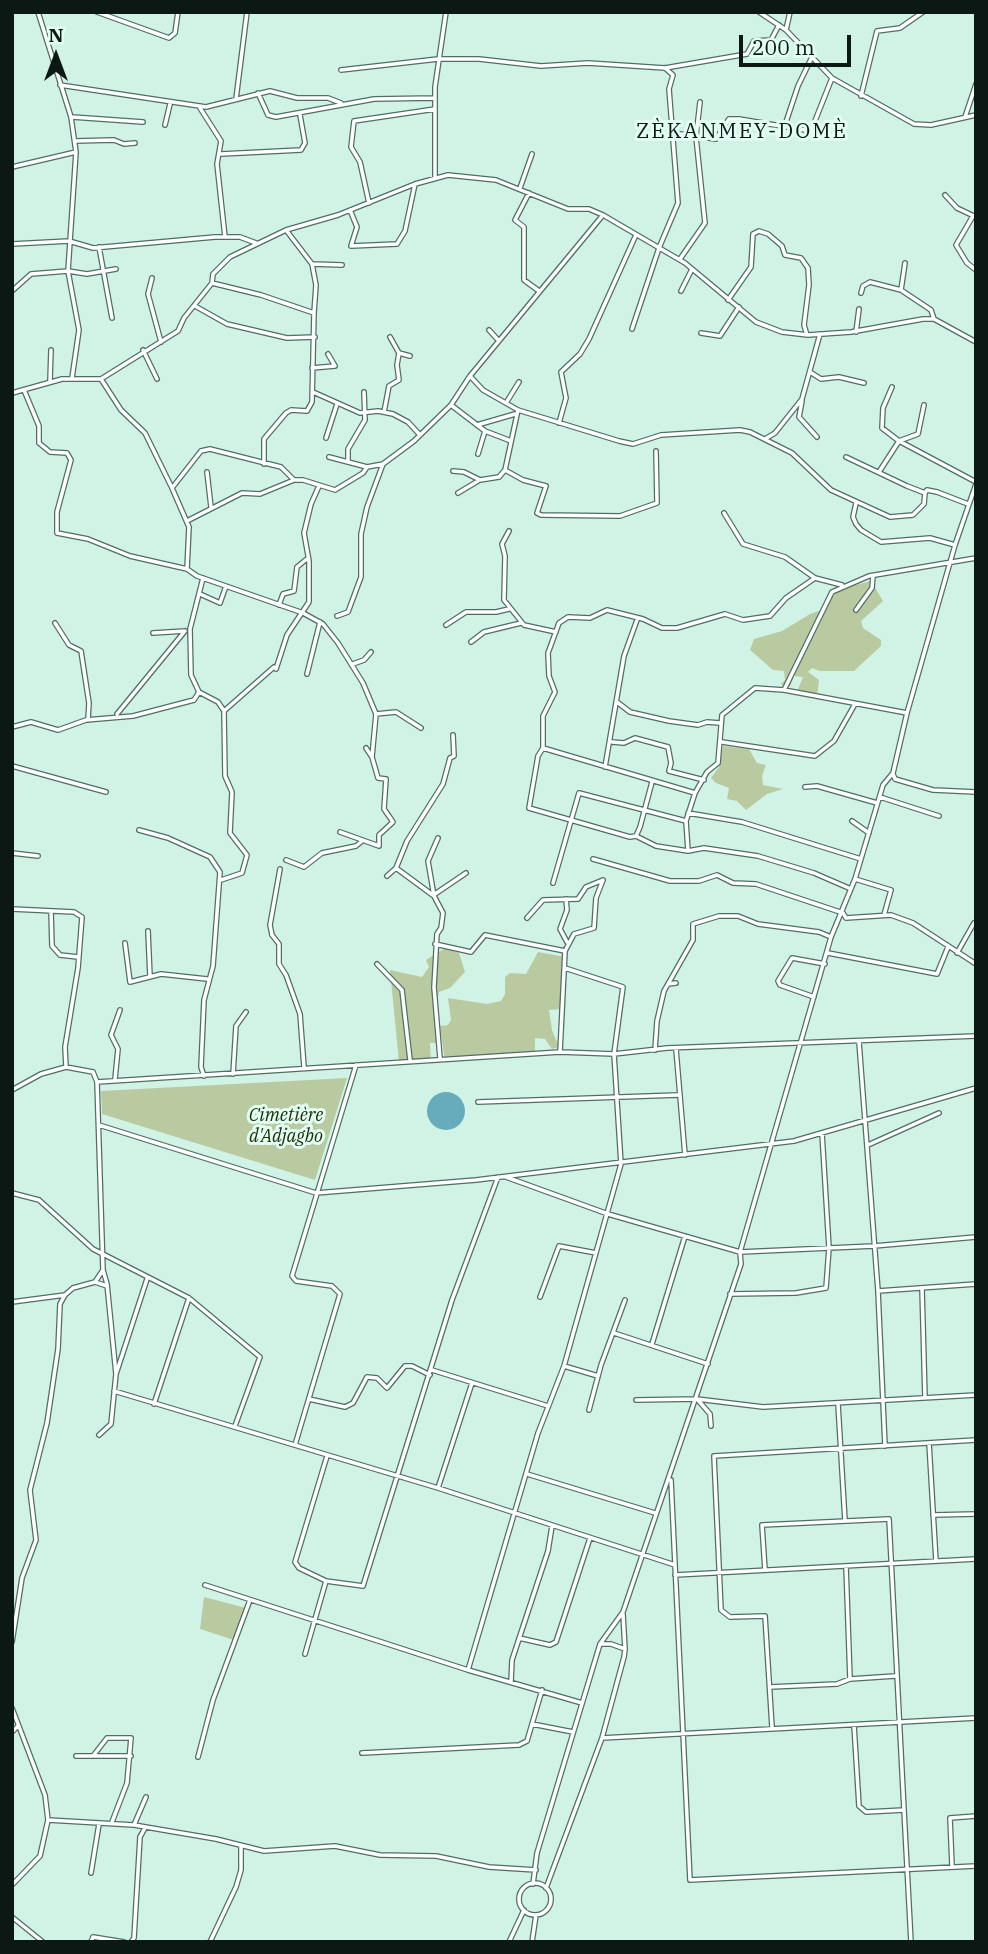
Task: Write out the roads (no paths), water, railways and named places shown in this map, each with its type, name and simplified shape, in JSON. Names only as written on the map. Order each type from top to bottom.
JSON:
[{"type":"street","points":[[38,12],[71,117],[75,141],[68,271],[79,330],[72,378]]},
{"type":"street","points":[[97,12],[111,14],[169,38],[175,33],[178,12]]},
{"type":"street","points":[[236,99],[247,12]]},
{"type":"street","points":[[435,177],[435,98],[446,12]]},
{"type":"street","points":[[759,12],[786,30],[832,78],[914,124],[931,125],[976,115]]},
{"type":"street","points":[[786,30],[790,12]]},
{"type":"street","points":[[861,96],[877,31],[900,28],[923,12]]},
{"type":"street","points":[[341,70],[438,59],[479,59],[541,66],[588,63],[665,68],[747,54],[754,41],[771,40],[779,25]]},
{"type":"street","points":[[785,125],[797,86],[811,58]]},
{"type":"street","points":[[632,329],[659,248],[678,203],[669,89],[673,75],[665,68]]},
{"type":"street","points":[[673,133],[716,139],[729,119],[785,125],[795,130],[811,131],[832,78]]},
{"type":"street","points":[[965,117],[976,84]]},
{"type":"street","points":[[60,85],[198,106],[221,105],[258,93],[276,92],[341,103]]},
{"type":"street","points":[[258,93],[270,116],[300,114],[341,103],[374,99],[435,98]]},
{"type":"street","points":[[680,259],[705,223],[695,137],[701,102]]},
{"type":"street","points":[[165,125],[170,103]]},
{"type":"street","points":[[198,106],[222,141],[217,164],[225,237]]},
{"type":"street","points":[[369,203],[360,162],[352,151],[354,121],[435,108]]},
{"type":"street","points":[[221,154],[301,149],[305,143],[300,114]]},
{"type":"street","points":[[71,117],[143,122]]},
{"type":"street","points":[[75,141],[114,140],[124,144],[135,143]]},
{"type":"street","points":[[12,167],[76,152]]},
{"type":"street","points":[[520,188],[532,154]]},
{"type":"street","points":[[12,393],[50,381],[72,378],[101,379],[178,331],[184,318],[212,283],[218,267],[257,243],[415,184],[448,175],[496,180],[568,209],[589,209],[603,215],[635,237],[680,259],[756,322],[771,329],[808,335],[856,332],[915,319],[934,319],[976,342]]},
{"type":"street","points":[[350,210],[357,227],[351,246],[397,244],[405,231],[415,184]]},
{"type":"street","points":[[529,193],[515,220],[524,227],[524,280],[540,292]]},
{"type":"street","points":[[945,195],[957,208],[974,216],[956,245],[967,263],[976,270]]},
{"type":"street","points":[[328,457],[367,467],[383,464],[420,435],[451,405],[470,376],[603,215]]},
{"type":"street","points":[[264,464],[264,439],[286,413],[307,411],[312,391],[316,285],[312,264],[286,230]]},
{"type":"street","points":[[728,300],[751,267],[753,234],[759,231],[768,234],[782,246],[785,255],[802,258],[808,268],[804,325],[808,335]]},
{"type":"street","points":[[12,244],[69,241],[93,248],[225,237],[257,243]]},
{"type":"street","points":[[559,423],[566,398],[561,372],[584,348],[635,237]]},
{"type":"street","points":[[100,246],[102,272],[112,318]]},
{"type":"street","points":[[901,290],[905,263]]},
{"type":"street","points":[[312,264],[342,265]]},
{"type":"street","points":[[12,291],[26,276],[116,269]]},
{"type":"street","points":[[681,291],[692,269]]},
{"type":"street","points":[[152,278],[148,294],[161,342]]},
{"type":"street","points":[[861,293],[863,286],[870,282],[901,290],[931,310],[934,319]]},
{"type":"street","points":[[212,283],[261,295],[314,313]]},
{"type":"street","points":[[195,306],[227,324],[288,338],[315,337]]},
{"type":"street","points":[[701,333],[720,336],[739,307]]},
{"type":"street","points":[[856,332],[859,309]]},
{"type":"street","points":[[489,330],[499,341]]},
{"type":"street","points":[[817,437],[799,417],[820,334]]},
{"type":"street","points":[[390,337],[400,353],[410,356]]},
{"type":"street","points":[[50,381],[51,350]]},
{"type":"street","points":[[143,351],[157,379]]},
{"type":"street","points":[[384,412],[389,386],[399,380],[397,365],[400,353]]},
{"type":"street","points":[[313,368],[335,366],[328,354]]},
{"type":"street","points":[[810,372],[821,379],[839,377],[864,383]]},
{"type":"street","points":[[470,376],[482,390],[517,412],[591,435],[633,444],[661,435],[740,430],[792,453],[831,490],[890,516],[905,516],[920,510],[927,490],[969,504]]},
{"type":"street","points":[[101,379],[123,413],[145,433],[187,521],[190,537],[187,569]]},
{"type":"street","points":[[506,403],[519,382]]},
{"type":"street","points":[[533,1884],[537,1853],[600,1644],[623,1612],[655,1513],[671,1478],[741,1264],[740,1252],[831,937],[855,879],[883,785],[893,773],[906,713],[976,483],[899,441],[882,428],[881,419],[892,387]]},
{"type":"street","points":[[24,390],[39,426],[39,443],[51,452],[67,453],[71,460],[57,512],[57,533],[88,538],[130,556],[187,569],[203,578],[303,613],[320,622],[352,664],[376,714],[372,757]]},
{"type":"street","points":[[312,391],[337,404],[365,413],[384,412],[404,419],[420,435]]},
{"type":"street","points":[[348,461],[348,449],[365,421],[364,392]]},
{"type":"street","points":[[765,439],[775,433],[802,399]]},
{"type":"street","points":[[326,438],[337,404]]},
{"type":"street","points":[[451,405],[485,431],[511,441]]},
{"type":"street","points":[[879,472],[899,441],[918,435],[925,405]]},
{"type":"street","points":[[477,425],[517,412]]},
{"type":"street","points":[[458,494],[480,480],[499,477],[506,470],[517,412]]},
{"type":"street","points":[[478,454],[485,431]]},
{"type":"street","points":[[172,488],[205,449],[281,467],[294,481]]},
{"type":"street","points":[[506,470],[523,480],[546,486],[537,513],[541,515],[620,516],[657,503],[656,451]]},
{"type":"street","points":[[846,457],[925,493]]},
{"type":"street","points":[[337,616],[348,612],[361,577],[361,534],[367,507],[383,464]]},
{"type":"street","points":[[187,521],[242,493],[260,494],[294,481],[335,490],[363,473],[367,467]]},
{"type":"street","points":[[453,471],[480,480]]},
{"type":"street","points":[[207,472],[211,508]]},
{"type":"street","points":[[224,711],[275,668],[287,635],[309,602],[305,524],[319,486]]},
{"type":"street","points":[[856,503],[853,517],[856,524],[881,542],[930,538],[955,545]]},
{"type":"street","points":[[723,513],[743,544],[785,556],[815,578],[834,580],[842,585]]},
{"type":"street","points":[[509,531],[502,544],[505,556],[503,594],[509,608],[521,623]]},
{"type":"street","points":[[279,605],[283,594],[294,591],[297,567],[308,558]]},
{"type":"street","points":[[784,690],[832,592],[842,585],[873,576],[976,558]]},
{"type":"street","points":[[856,610],[872,588],[873,576]]},
{"type":"street","points":[[116,715],[187,630],[203,578]]},
{"type":"street","points":[[815,578],[786,598],[770,616],[743,620],[725,614],[677,628],[637,620],[607,610],[590,618],[563,619],[548,653],[549,676],[555,692],[544,716],[543,748],[538,756],[529,808],[630,837],[636,836],[656,846],[688,851],[719,849],[758,856],[814,873],[851,889]]},
{"type":"street","points":[[200,594],[220,603],[226,586]]},
{"type":"street","points":[[446,625],[466,611],[496,612],[509,608]]},
{"type":"street","points":[[605,768],[624,656],[637,620]]},
{"type":"street","points":[[306,674],[320,622]]},
{"type":"street","points":[[55,623],[69,645],[81,651],[89,703],[88,720]]},
{"type":"street","points":[[471,642],[484,632],[521,623],[556,632]]},
{"type":"street","points":[[153,633],[187,630]]},
{"type":"street","points":[[187,630],[191,675],[199,692],[218,702],[224,711],[225,776],[232,792],[230,833],[247,855],[242,873],[222,880]]},
{"type":"street","points":[[352,664],[364,660],[371,652]]},
{"type":"street","points":[[688,851],[688,813],[707,772],[718,763],[722,742],[722,715],[755,688],[784,690],[906,713]]},
{"type":"street","points":[[194,700],[199,692]]},
{"type":"street","points":[[12,727],[32,722],[54,730],[88,720],[116,715],[133,716],[194,700],[209,699]]},
{"type":"street","points":[[617,702],[630,712],[660,720],[698,725],[707,722],[720,723]]},
{"type":"street","points":[[722,742],[815,756],[834,741],[856,703]]},
{"type":"street","points":[[376,714],[396,712],[421,728]]},
{"type":"street","points":[[387,876],[396,868],[407,841],[443,785],[450,758],[454,756],[453,734]]},
{"type":"street","points":[[611,742],[624,743],[632,738],[668,747],[671,763],[668,771],[704,780]]},
{"type":"street","points":[[340,832],[361,842],[379,846],[379,835],[393,822],[384,809],[386,779],[378,778],[372,757],[366,748]]},
{"type":"street","points":[[543,748],[695,793]]},
{"type":"street","points":[[12,766],[106,792]]},
{"type":"street","points":[[893,773],[895,779],[933,790],[976,792]]},
{"type":"street","points":[[636,836],[652,782]]},
{"type":"street","points":[[805,788],[817,786],[878,804]]},
{"type":"street","points":[[553,883],[579,793],[686,821]]},
{"type":"street","points":[[880,797],[939,816]]},
{"type":"street","points":[[688,813],[742,821],[861,859]]},
{"type":"street","points":[[852,821],[869,832]]},
{"type":"street","points":[[139,830],[168,838],[210,857],[222,880],[213,966],[207,979],[203,1019],[204,1076]]},
{"type":"street","points":[[438,838],[428,861],[435,895],[443,913],[435,944],[434,987],[440,1058]]},
{"type":"street","points":[[286,860],[295,866],[304,867],[322,853],[356,846],[361,842]]},
{"type":"street","points":[[12,853],[37,856]]},
{"type":"street","points":[[593,859],[681,883],[717,875],[733,883],[755,884],[842,913],[851,919],[884,915],[913,923],[976,964]]},
{"type":"street","points":[[396,868],[435,895]]},
{"type":"street","points":[[280,869],[270,925],[272,935],[279,944],[279,964],[286,975],[300,1014],[304,1067]]},
{"type":"street","points":[[435,895],[466,873]]},
{"type":"street","points":[[855,879],[891,890],[884,915]]},
{"type":"street","points":[[527,918],[543,900],[578,899],[586,887],[603,880],[596,898],[594,928],[574,934],[565,951],[560,1052]]},
{"type":"street","points":[[566,899],[567,910],[560,929],[568,943]]},
{"type":"street","points":[[12,909],[81,913],[79,957],[65,1047],[66,1067]]},
{"type":"street","points":[[51,911],[52,946],[60,955],[79,957]]},
{"type":"street","points":[[655,1050],[657,1021],[668,984],[693,940],[693,924],[719,916],[738,916],[758,924],[819,932],[831,937]]},
{"type":"street","points":[[957,953],[974,923]]},
{"type":"street","points":[[148,931],[150,977]]},
{"type":"street","points":[[435,944],[471,952],[485,935],[565,951]]},
{"type":"street","points":[[125,943],[128,981],[175,975],[207,979]]},
{"type":"street","points":[[828,953],[937,974],[948,947]]},
{"type":"street","points":[[814,997],[780,985],[778,981],[789,959],[825,964]]},
{"type":"street","points":[[377,964],[402,990],[410,1060]]},
{"type":"street","points":[[468,1670],[548,1406],[564,1366],[621,1164],[614,1054],[622,986],[565,968]]},
{"type":"street","points":[[668,984],[676,983]]},
{"type":"street","points":[[115,1079],[118,1049],[111,1035],[120,1010]]},
{"type":"street","points":[[233,1074],[236,1026],[246,1012]]},
{"type":"street","points":[[97,1082],[440,1058],[560,1052],[614,1054],[976,1036]]},
{"type":"street","points":[[859,1042],[878,1291],[885,1446]]},
{"type":"street","points":[[676,1049],[685,1156]]},
{"type":"street","points":[[295,1445],[340,1294],[332,1286],[296,1281],[292,1276],[356,1065]]},
{"type":"street","points":[[12,1090],[41,1074],[66,1067],[93,1072],[97,1082],[103,1270],[116,1374]]},
{"type":"street","points":[[99,1125],[316,1193],[621,1164],[633,1160],[685,1156],[773,1143],[867,1121],[976,1088]]},
{"type":"street","points":[[478,1102],[678,1095]]},
{"type":"street","points":[[868,1145],[939,1114]]},
{"type":"street","points":[[730,1294],[796,1293],[826,1288],[829,1248],[822,1133]]},
{"type":"street","points":[[504,1176],[608,1214],[740,1252],[874,1247],[976,1237]]},
{"type":"street","points":[[327,1456],[295,1562],[299,1568],[326,1580],[363,1586],[452,1300],[498,1177]]},
{"type":"street","points":[[12,1193],[39,1200],[103,1254],[147,1279],[189,1298],[260,1357],[235,1426]]},
{"type":"street","points":[[652,1345],[685,1236]]},
{"type":"street","points":[[540,1297],[559,1246],[596,1253]]},
{"type":"street","points":[[95,1282],[103,1270]]},
{"type":"street","points":[[99,1435],[111,1424],[116,1374],[147,1279]]},
{"type":"street","points":[[13,1641],[14,1616],[22,1578],[36,1540],[30,1490],[47,1423],[58,1349],[60,1304],[65,1295],[73,1289],[95,1282],[107,1286]]},
{"type":"street","points":[[878,1291],[976,1284]]},
{"type":"street","points":[[922,1288],[925,1399]]},
{"type":"street","points":[[12,1301],[65,1295]]},
{"type":"street","points":[[154,1404],[189,1298]]},
{"type":"street","points":[[589,1410],[625,1300]]},
{"type":"street","points":[[614,1333],[708,1364]]},
{"type":"street","points":[[309,1399],[345,1407],[353,1403],[368,1377],[377,1378],[387,1388],[405,1366],[412,1366],[548,1406]]},
{"type":"street","points":[[564,1366],[598,1376]]},
{"type":"street","points":[[438,1488],[472,1383]]},
{"type":"street","points":[[114,1391],[438,1488],[675,1565]]},
{"type":"street","points":[[636,1400],[696,1399],[747,1407],[976,1395]]},
{"type":"street","points":[[696,1399],[710,1414],[711,1426]]},
{"type":"street","points":[[838,1404],[845,1521]]},
{"type":"street","points":[[772,1727],[765,1616],[723,1614],[714,1456],[976,1440]]},
{"type":"street","points":[[929,1443],[936,1561]]},
{"type":"street","points":[[527,1474],[655,1513]]},
{"type":"street","points":[[671,1478],[690,1881],[976,1866]]},
{"type":"street","points":[[933,1515],[976,1514]]},
{"type":"street","points":[[765,1570],[762,1525],[889,1518],[895,1676],[911,1942]]},
{"type":"street","points":[[511,1682],[512,1660],[548,1551],[552,1526]]},
{"type":"street","points":[[519,1638],[550,1645],[556,1642],[590,1538]]},
{"type":"street","points":[[675,1575],[976,1559]]},
{"type":"street","points":[[846,1566],[850,1679]]},
{"type":"street","points":[[305,1654],[326,1580]]},
{"type":"street","points":[[205,1585],[314,1618],[468,1670],[582,1703]]},
{"type":"street","points":[[198,1757],[213,1700],[250,1600]]},
{"type":"street","points":[[546,1888],[602,1738],[625,1649],[623,1612]]},
{"type":"street","points":[[600,1644],[611,1644],[625,1649]]},
{"type":"street","points":[[770,1687],[837,1684],[850,1679],[895,1676]]},
{"type":"street","points":[[362,1753],[519,1745],[527,1741],[542,1690]]},
{"type":"street","points":[[12,1708],[45,1795],[48,1820],[40,1856],[12,1885]]},
{"type":"street","points":[[602,1738],[976,1718]]},
{"type":"street","points":[[532,1724],[573,1732]]},
{"type":"street","points":[[854,1725],[859,1806],[866,1812],[904,1810]]},
{"type":"street","points":[[12,1732],[18,1726]]},
{"type":"street","points":[[93,1756],[104,1739],[128,1736],[131,1756],[127,1783],[112,1822]]},
{"type":"street","points":[[76,1756],[131,1756]]},
{"type":"street","points":[[134,1825],[146,1797]]},
{"type":"street","points":[[953,1867],[949,1819],[976,1815]]},
{"type":"street","points":[[48,1820],[99,1824],[112,1822],[283,1852],[335,1846],[380,1855],[436,1856],[489,1867],[536,1870]]},
{"type":"street","points":[[91,1873],[99,1824]]},
{"type":"street","points":[[131,1942],[134,1938],[141,1837],[146,1827]]},
{"type":"street","points":[[210,1942],[236,1887],[241,1870],[241,1846]]},
{"type":"street","points":[[509,1942],[524,1910],[520,1896],[524,1888],[533,1884],[546,1888],[551,1896],[550,1905],[545,1912],[536,1915],[524,1910]]},
{"type":"street","points":[[532,1942],[536,1915]]},
{"type":"street","points":[[12,1917],[43,1942]]},
{"type":"street","points":[[91,1942],[93,1937],[124,1942]]},
{"type":"water","points":[[446,1092],[459,1098],[465,1111],[459,1124],[446,1130],[433,1124],[427,1111],[433,1098]]},
{"type":"district","name":"ZÈKANMEY-DOMÈ","points":[[742,132]]},
{"type":"park label","name":"Cimetière d'Adjagbo","points":[[286,1126]]}]
